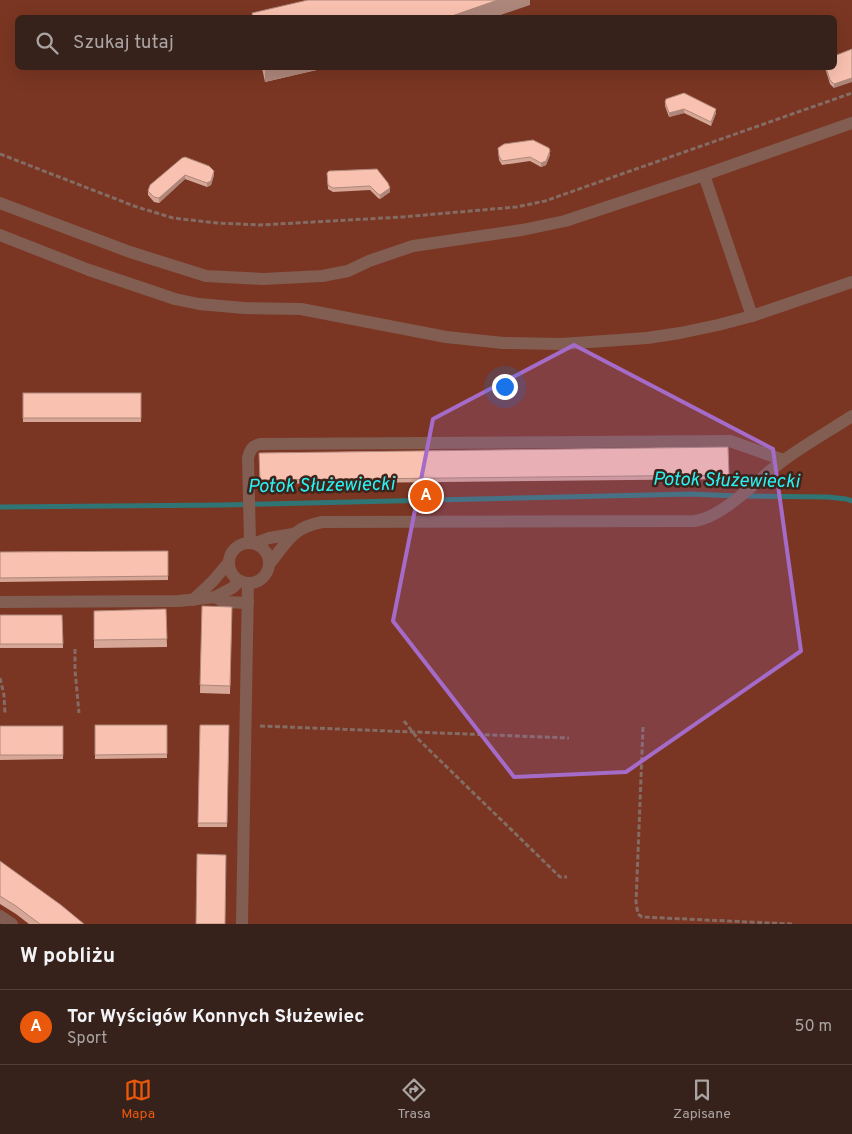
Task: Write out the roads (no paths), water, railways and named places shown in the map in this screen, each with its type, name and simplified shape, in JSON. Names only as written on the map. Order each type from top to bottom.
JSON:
[{"type":"lane","points":[[0,203],[130,252],[206,276],[263,279],[322,276],[348,271],[369,261],[413,246],[522,230],[565,221],[852,123]]},
{"type":"lane","points":[[704,175],[752,316]]},
{"type":"lane","points":[[0,235],[89,270],[175,300],[244,308],[301,309],[446,337],[502,343],[561,344],[647,338],[672,334],[752,316],[852,282]]},
{"type":"lane","points":[[0,602],[179,601],[215,597],[244,582],[255,582],[265,575],[270,563],[293,534],[301,528],[322,522],[696,521],[712,517],[783,460],[852,416]]},
{"type":"lane","points":[[253,543],[248,458],[254,446],[260,444],[730,441],[783,460]]},
{"type":"lane","points":[[193,600],[229,562],[233,550],[244,543],[253,543],[293,534]]},
{"type":"lane","points":[[253,543],[266,551],[270,563]]},
{"type":"lane","points":[[229,562],[232,574],[244,582],[248,603],[242,924]]},
{"type":"lane","points":[[215,597],[223,602],[248,603]]},
{"type":"lane","points":[[0,916],[12,924]]},
{"type":"waterway","name":"Potok Służewiecki","points":[[0,507],[223,505],[691,494],[737,496]]},
{"type":"waterway","name":"Potok Służewiecki","points":[[746,496],[828,497],[852,501]]},
{"type":"place","name":"Tor Wyścigów Konnych Służewiec","points":[[426,496]]}]
